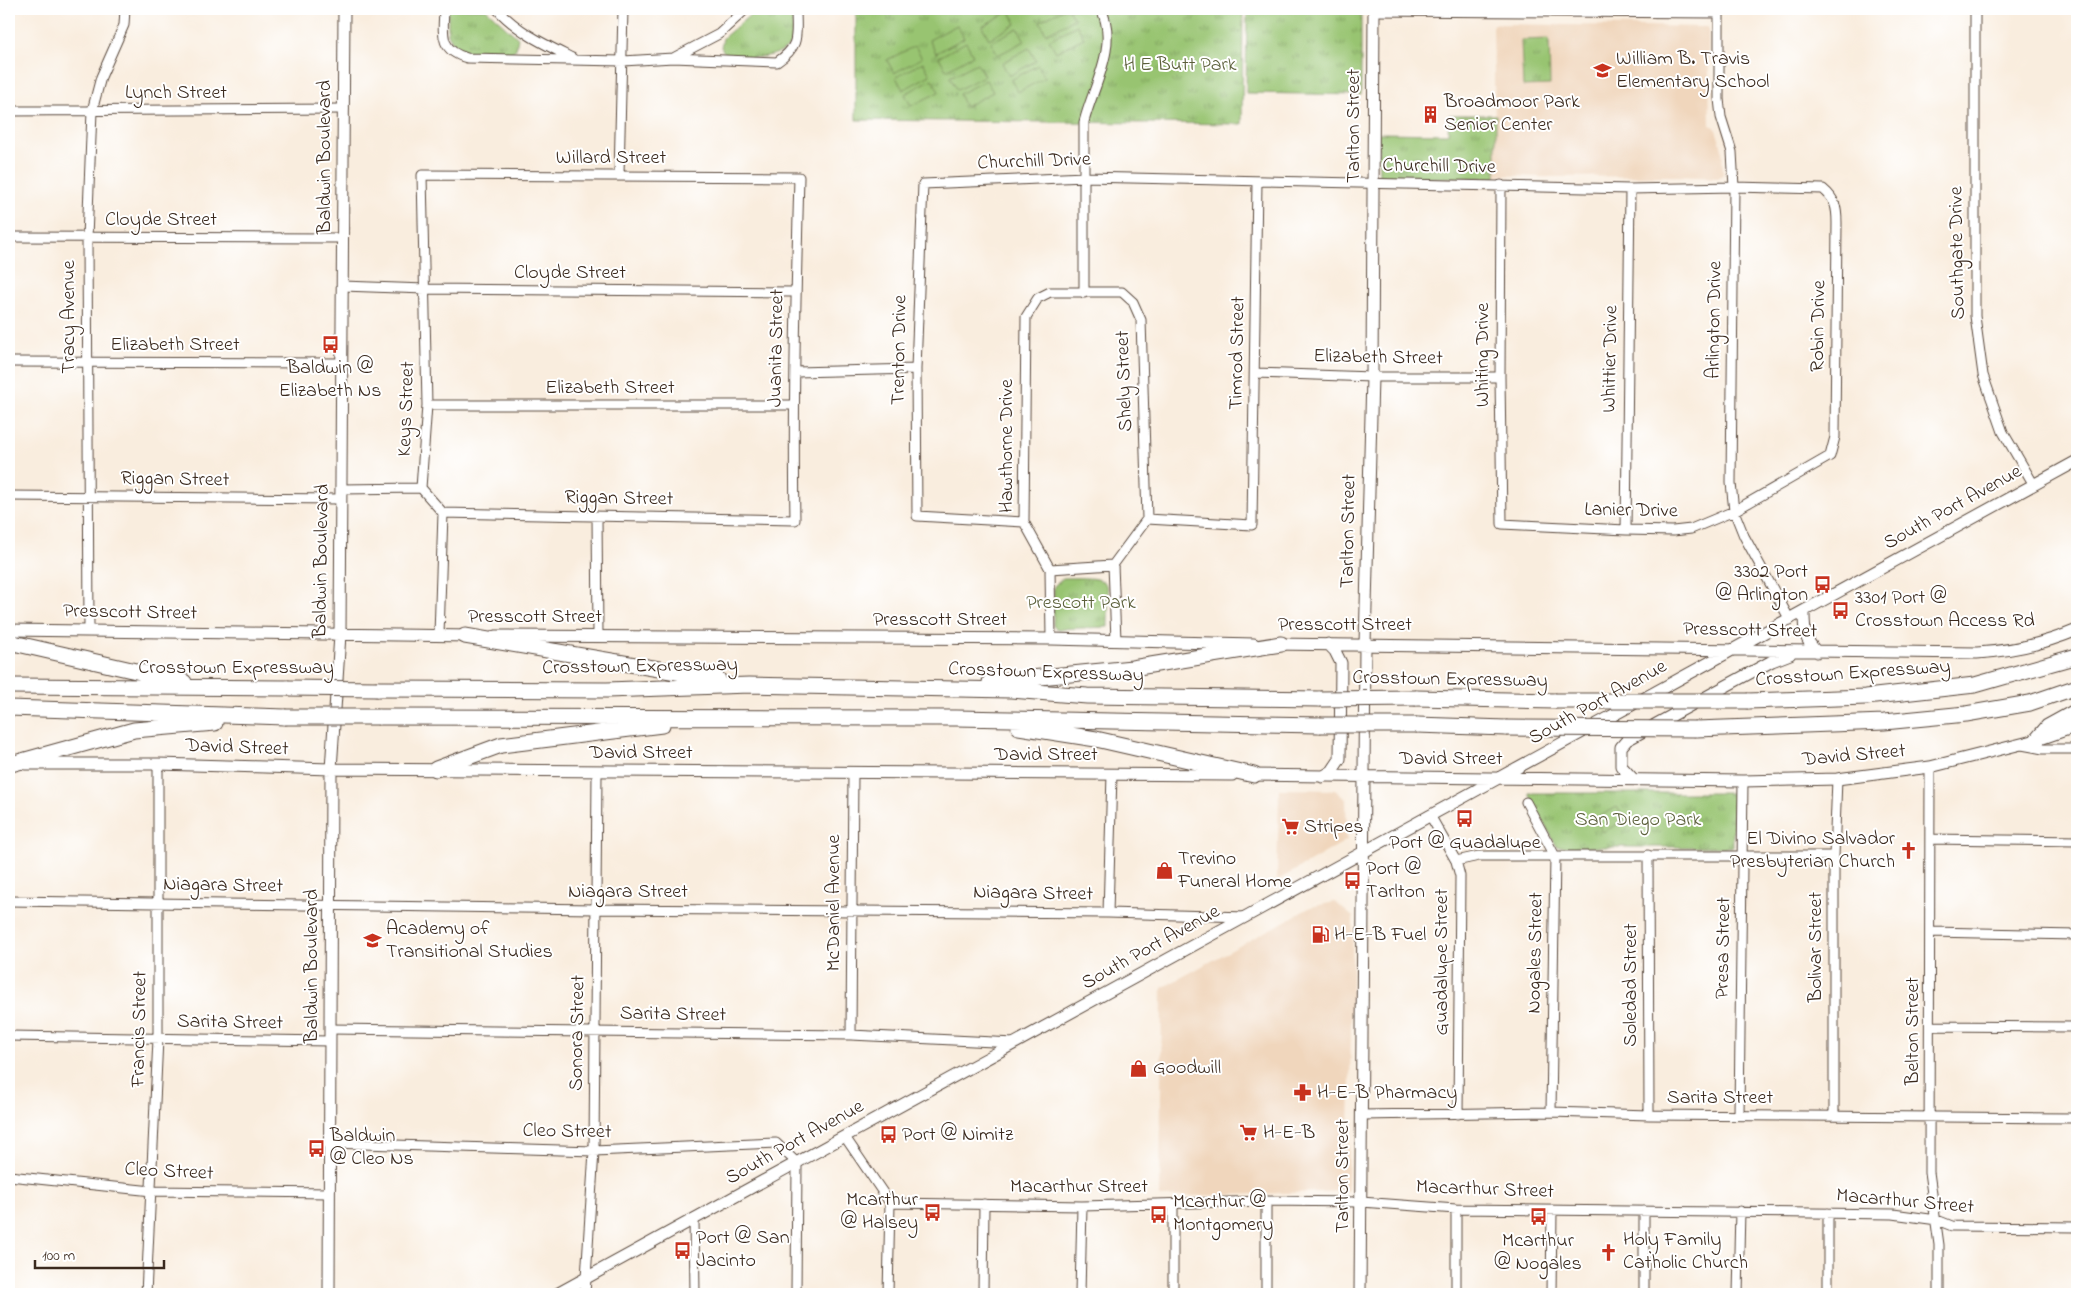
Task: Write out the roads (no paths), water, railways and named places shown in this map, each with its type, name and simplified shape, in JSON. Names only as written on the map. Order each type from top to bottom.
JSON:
[{"type":"highway","points":[[465,636],[749,684]]},
{"type":"highway","points":[[9,642],[213,688]]},
{"type":"highway","points":[[918,688],[1132,668],[1280,644]]},
{"type":"highway","name":"Crosstown Expressway","points":[[9,686],[606,690],[749,684],[1011,690],[1087,696],[1748,701],[1866,697],[1975,685],[2077,656]]},
{"type":"highway","points":[[9,708],[278,717],[964,718],[1506,728],[1696,729],[1884,722],[1966,714],[2030,703],[2077,687]]},
{"type":"highway","points":[[2038,740],[2048,727],[2077,711]]},
{"type":"highway","points":[[10,764],[134,730],[278,717]]},
{"type":"highway","points":[[436,769],[501,745],[728,717]]},
{"type":"highway","points":[[964,718],[1096,740],[1254,775]]},
{"type":"main road","name":"Baldwin Boulevard","points":[[329,1294],[331,770],[340,635],[344,9]]},
{"type":"main road","name":"Tarlton Street","points":[[1360,1294],[1365,644],[1372,377],[1374,10]]},
{"type":"main road","name":"South Port Avenue","points":[[557,1294],[1790,620],[2077,461]]},
{"type":"main road","points":[[1804,612],[1807,641],[1817,652]]},
{"type":"main road","name":"Presscott Street","points":[[9,630],[340,635],[1051,639],[1280,644],[1734,649],[1798,652],[2010,651],[2035,646],[2077,630]]},
{"type":"main road","points":[[1322,777],[1332,771],[1340,759],[1341,663],[1335,651],[1328,644]]},
{"type":"main road","points":[[1632,779],[1621,766],[1621,747],[1627,740],[1772,661],[1798,652]]},
{"type":"main road","name":"David Street","points":[[10,764],[158,764],[331,770],[436,769],[596,772],[1254,775],[1365,778],[1743,781],[1837,779],[1930,767],[2038,740],[2077,726]]},
{"type":"street","name":"Tracy Avenue","points":[[89,631],[87,238],[92,111],[101,77],[124,25],[125,9]]},
{"type":"street","points":[[444,9],[443,33],[446,47],[455,55],[467,58],[623,61],[673,58],[777,62],[788,54],[796,44],[796,9]]},
{"type":"street","points":[[497,9],[535,40],[574,59]]},
{"type":"street","points":[[619,176],[623,9]]},
{"type":"street","points":[[673,58],[719,34],[746,9]]},
{"type":"street","points":[[1084,293],[1084,122],[1090,98],[1104,62],[1108,38],[1102,9]]},
{"type":"street","name":"Southgate Drive","points":[[1975,9],[1975,316],[1983,375],[2004,432],[2034,485]]},
{"type":"street","points":[[1374,10],[1719,11]]},
{"type":"street","name":"Arlington Drive","points":[[1719,11],[1719,99],[1721,117],[1732,152],[1734,187],[1731,483],[1734,510],[1744,536],[1790,620]]},
{"type":"street","name":"Lynch Street","points":[[9,111],[344,109]]},
{"type":"street","name":"Willard Street","points":[[422,176],[799,177]]},
{"type":"street","name":"Keys Street","points":[[421,488],[427,405],[422,176]]},
{"type":"street","name":"Juanita Street","points":[[795,520],[793,405],[796,372],[799,177]]},
{"type":"street","name":"Churchill Drive","points":[[923,184],[1085,177],[1630,189],[1805,187],[1824,189],[1832,197]]},
{"type":"street","name":"Timrod Street","points":[[1147,519],[1252,525],[1256,373],[1257,182]]},
{"type":"street","name":"Trenton Drive","points":[[923,184],[916,369],[917,516],[1024,522]]},
{"type":"street","name":"Whiting Drive","points":[[1501,185],[1500,377],[1502,524]]},
{"type":"street","name":"Whittier Drive","points":[[1626,530],[1630,189]]},
{"type":"street","name":"Robin Drive","points":[[1830,456],[1835,437],[1837,242],[1837,207],[1832,197]]},
{"type":"street","name":"Cloyde Street","points":[[9,236],[87,238],[343,238]]},
{"type":"street","name":"Cloyde Street","points":[[343,286],[425,289],[796,292]]},
{"type":"street","name":"Hawthorne Drive","points":[[1051,639],[1050,569],[1024,522],[1026,317],[1038,298],[1050,292],[1084,293]]},
{"type":"street","name":"Shely Street","points":[[1084,293],[1122,292],[1133,302],[1141,320],[1147,519]]},
{"type":"street","name":"Elizabeth Street","points":[[9,362],[342,364]]},
{"type":"street","points":[[796,372],[916,369]]},
{"type":"street","name":"Elizabeth Street","points":[[1256,373],[1372,377],[1500,377]]},
{"type":"street","name":"Elizabeth Street","points":[[427,405],[793,405]]},
{"type":"street","name":"Lanier Drive","points":[[1502,524],[1626,530],[1691,529],[1734,510],[1830,456]]},
{"type":"street","points":[[421,488],[444,513],[439,635]]},
{"type":"street","name":"Riggan Street","points":[[9,496],[341,494],[421,488]]},
{"type":"street","name":"Riggan Street","points":[[444,513],[795,520]]},
{"type":"street","points":[[597,516],[598,636]]},
{"type":"street","points":[[1116,640],[1112,565],[1147,519]]},
{"type":"street","points":[[1050,569],[1112,565]]},
{"type":"street","points":[[2019,744],[2043,749],[2077,749]]},
{"type":"street","name":"Francis Street","points":[[146,1294],[158,1040],[158,764]]},
{"type":"street","name":"Belton Street","points":[[1930,767],[1931,1026],[1929,1172],[1937,1220],[1939,1294]]},
{"type":"street","name":"Sonora Street","points":[[585,1294],[594,1152],[596,772]]},
{"type":"street","name":"McDaniel Avenue","points":[[851,1034],[853,772]]},
{"type":"street","points":[[1108,913],[1112,774]]},
{"type":"street","name":"Bolivar Street","points":[[1834,1115],[1834,856],[1837,779]]},
{"type":"street","name":"Presa Street","points":[[1739,1115],[1744,857],[1743,781]]},
{"type":"street","name":"Nogales Street","points":[[1526,802],[1555,856],[1552,1112]]},
{"type":"street","name":"Guadalupe Street","points":[[1431,816],[1456,861],[1461,894],[1458,1114]]},
{"type":"street","points":[[1930,839],[2077,841]]},
{"type":"street","name":"Soledad Street","points":[[1648,855],[1649,1115]]},
{"type":"street","points":[[1456,861],[1479,856],[1834,856]]},
{"type":"street","name":"Niagara Street","points":[[9,902],[1108,913],[1246,917]]},
{"type":"street","points":[[1931,932],[2077,935]]},
{"type":"street","points":[[1931,1026],[2077,1027]]},
{"type":"street","name":"Sarita Street","points":[[9,1036],[158,1040],[330,1035],[596,1032],[851,1034],[1016,1043]]},
{"type":"street","name":"Sarita Street","points":[[1362,1115],[1552,1112],[1649,1115],[2077,1118]]},
{"type":"street","points":[[845,1137],[890,1203],[888,1294]]},
{"type":"street","name":"Cleo Street","points":[[330,1143],[594,1152],[776,1143],[797,1163]]},
{"type":"street","points":[[796,1294],[797,1163]]},
{"type":"street","name":"Cleo Street","points":[[9,1176],[152,1191],[329,1193]]},
{"type":"street","points":[[1266,1201],[1266,1294]]},
{"type":"street","name":"Macarthur Street","points":[[890,1203],[1082,1206],[1266,1201],[1361,1202],[1456,1209],[1893,1214],[1937,1220],[1952,1226],[2077,1227]]},
{"type":"street","points":[[983,1294],[984,1204]]},
{"type":"street","points":[[1173,1205],[1173,1294]]},
{"type":"street","points":[[1080,1294],[1082,1206]]},
{"type":"street","points":[[1456,1209],[1456,1294]]},
{"type":"street","points":[[1551,1294],[1552,1210]]},
{"type":"street","points":[[1644,1211],[1644,1294]]},
{"type":"street","points":[[1738,1294],[1740,1211]]},
{"type":"street","points":[[1828,1213],[1828,1294]]},
{"type":"street","points":[[694,1219],[695,1294]]},
{"type":"place","name":"William B. Travis Elementary School","points":[[1602,71]]},
{"type":"place","name":"Broadmoor Park Senior Center","points":[[1430,114]]},
{"type":"place","name":"Baldwin @ Elizabeth Ns","points":[[330,344]]},
{"type":"place","name":"3302 Port @ Arlington","points":[[1822,584]]},
{"type":"place","name":"3301 Port @ Crosstown Access Rd","points":[[1841,610]]},
{"type":"place","name":"Port @ Guadalupe","points":[[1465,819]]},
{"type":"place","name":"Stripes","points":[[1290,827]]},
{"type":"place","name":"El Divino Salvador Presbyterian Church","points":[[1909,851]]},
{"type":"place","name":"Trevino Funeral Home","points":[[1164,871]]},
{"type":"place","name":"Port @ Tarlton","points":[[1352,881]]},
{"type":"place","name":"H-E-B Fuel","points":[[1320,935]]},
{"type":"place","name":"Academy of Transitional Studies","points":[[372,941]]},
{"type":"place","name":"Goodwill","points":[[1139,1068]]},
{"type":"place","name":"H-E-B Pharmacy","points":[[1303,1093]]},
{"type":"place","name":"H-E-B","points":[[1249,1133]]},
{"type":"place","name":"Port @ Nimitz","points":[[888,1135]]},
{"type":"place","name":"Baldwin @ Cleo Ns","points":[[316,1148]]},
{"type":"place","name":"Mcarthur @ Halsey","points":[[932,1212]]},
{"type":"place","name":"Mcarthur @ Montgomery","points":[[1159,1214]]},
{"type":"place","name":"Mcarthur @ Nogales","points":[[1538,1217]]},
{"type":"place","name":"Port @ San Jacinto","points":[[682,1250]]},
{"type":"place","name":"Holy Family Catholic Church","points":[[1609,1252]]},
{"type":"park label","name":"H E Butt Park","points":[[1180,65]]},
{"type":"park label","name":"Prescott Park","points":[[1081,603]]},
{"type":"park label","name":"San Diego Park","points":[[1638,820]]}]
